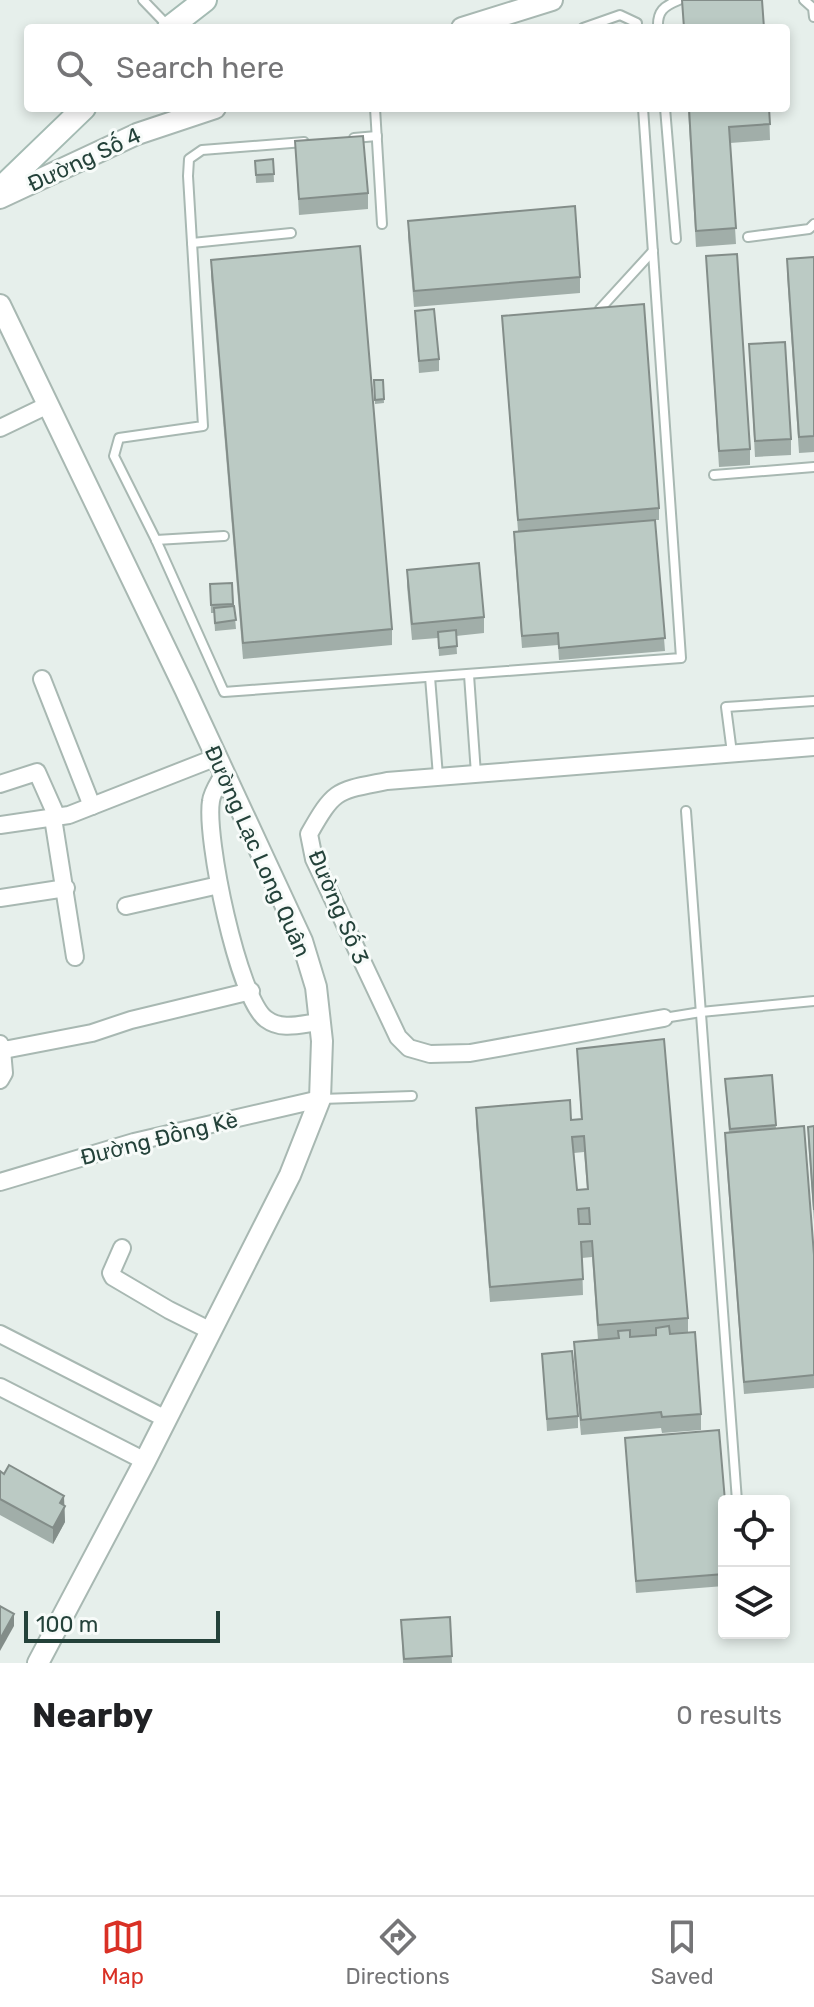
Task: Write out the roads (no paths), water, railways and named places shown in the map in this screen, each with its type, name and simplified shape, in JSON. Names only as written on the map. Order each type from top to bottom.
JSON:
[{"type":"main road","points":[[175,24],[205,0]]},
{"type":"main road","points":[[0,189],[80,112]]},
{"type":"street","points":[[475,24],[552,0]]},
{"type":"street","name":"Đường Số 4","points":[[0,198],[137,134],[203,112]]},
{"type":"street","name":"Đường Lạc Long Quân","points":[[0,305],[302,941],[316,987],[322,1041],[320,1099],[290,1175],[38,1663]]},
{"type":"street","points":[[0,428],[48,405]]},
{"type":"street","points":[[42,679],[92,806]]},
{"type":"street","name":"Đường Số 3","points":[[664,1018],[470,1053],[430,1054],[409,1048],[398,1037],[314,859],[309,834],[324,808],[342,790],[387,781],[814,747]]},
{"type":"street","points":[[0,825],[55,818],[220,765]]},
{"type":"street","points":[[220,765],[211,799],[213,858],[229,935],[264,1018],[281,1027],[320,1022]]},
{"type":"street","points":[[0,784],[37,772],[55,818],[75,957]]},
{"type":"street","points":[[126,906],[219,885]]},
{"type":"street","points":[[0,898],[66,888]]},
{"type":"street","points":[[0,1080],[4,1073],[5,1047],[92,1033],[131,1020],[251,991]]},
{"type":"street","name":"Đường Đồng Kè","points":[[0,1182],[134,1142],[320,1099]]},
{"type":"street","points":[[122,1248],[111,1273],[113,1277],[211,1331]]},
{"type":"street","points":[[0,1334],[166,1419]]},
{"type":"street","points":[[0,1387],[145,1461]]},
{"type":"lane","points":[[143,0],[166,24]]},
{"type":"lane","points":[[658,24],[657,17],[663,8],[677,0]]},
{"type":"lane","points":[[804,0],[813,8],[814,17]]},
{"type":"lane","points":[[594,24],[620,15],[637,24]]},
{"type":"lane","points":[[375,112],[382,224]]},
{"type":"lane","points":[[313,141],[202,150],[189,159],[203,426],[119,438],[114,456],[156,540],[224,692],[681,658],[643,112]]},
{"type":"lane","points":[[665,112],[676,239]]},
{"type":"lane","points":[[345,139],[377,136]]},
{"type":"lane","points":[[748,237],[809,229],[814,224]]},
{"type":"lane","points":[[192,243],[291,233]]},
{"type":"lane","points":[[600,309],[653,251]]},
{"type":"lane","points":[[714,475],[814,467]]},
{"type":"lane","points":[[156,540],[224,536]]},
{"type":"lane","points":[[469,675],[476,774]]},
{"type":"lane","points":[[430,677],[438,776]]},
{"type":"lane","points":[[732,753],[726,707],[814,701]]},
{"type":"lane","points":[[686,811],[737,1495]]},
{"type":"lane","points":[[664,1018],[814,1001]]},
{"type":"lane","points":[[320,1099],[412,1096]]}]
